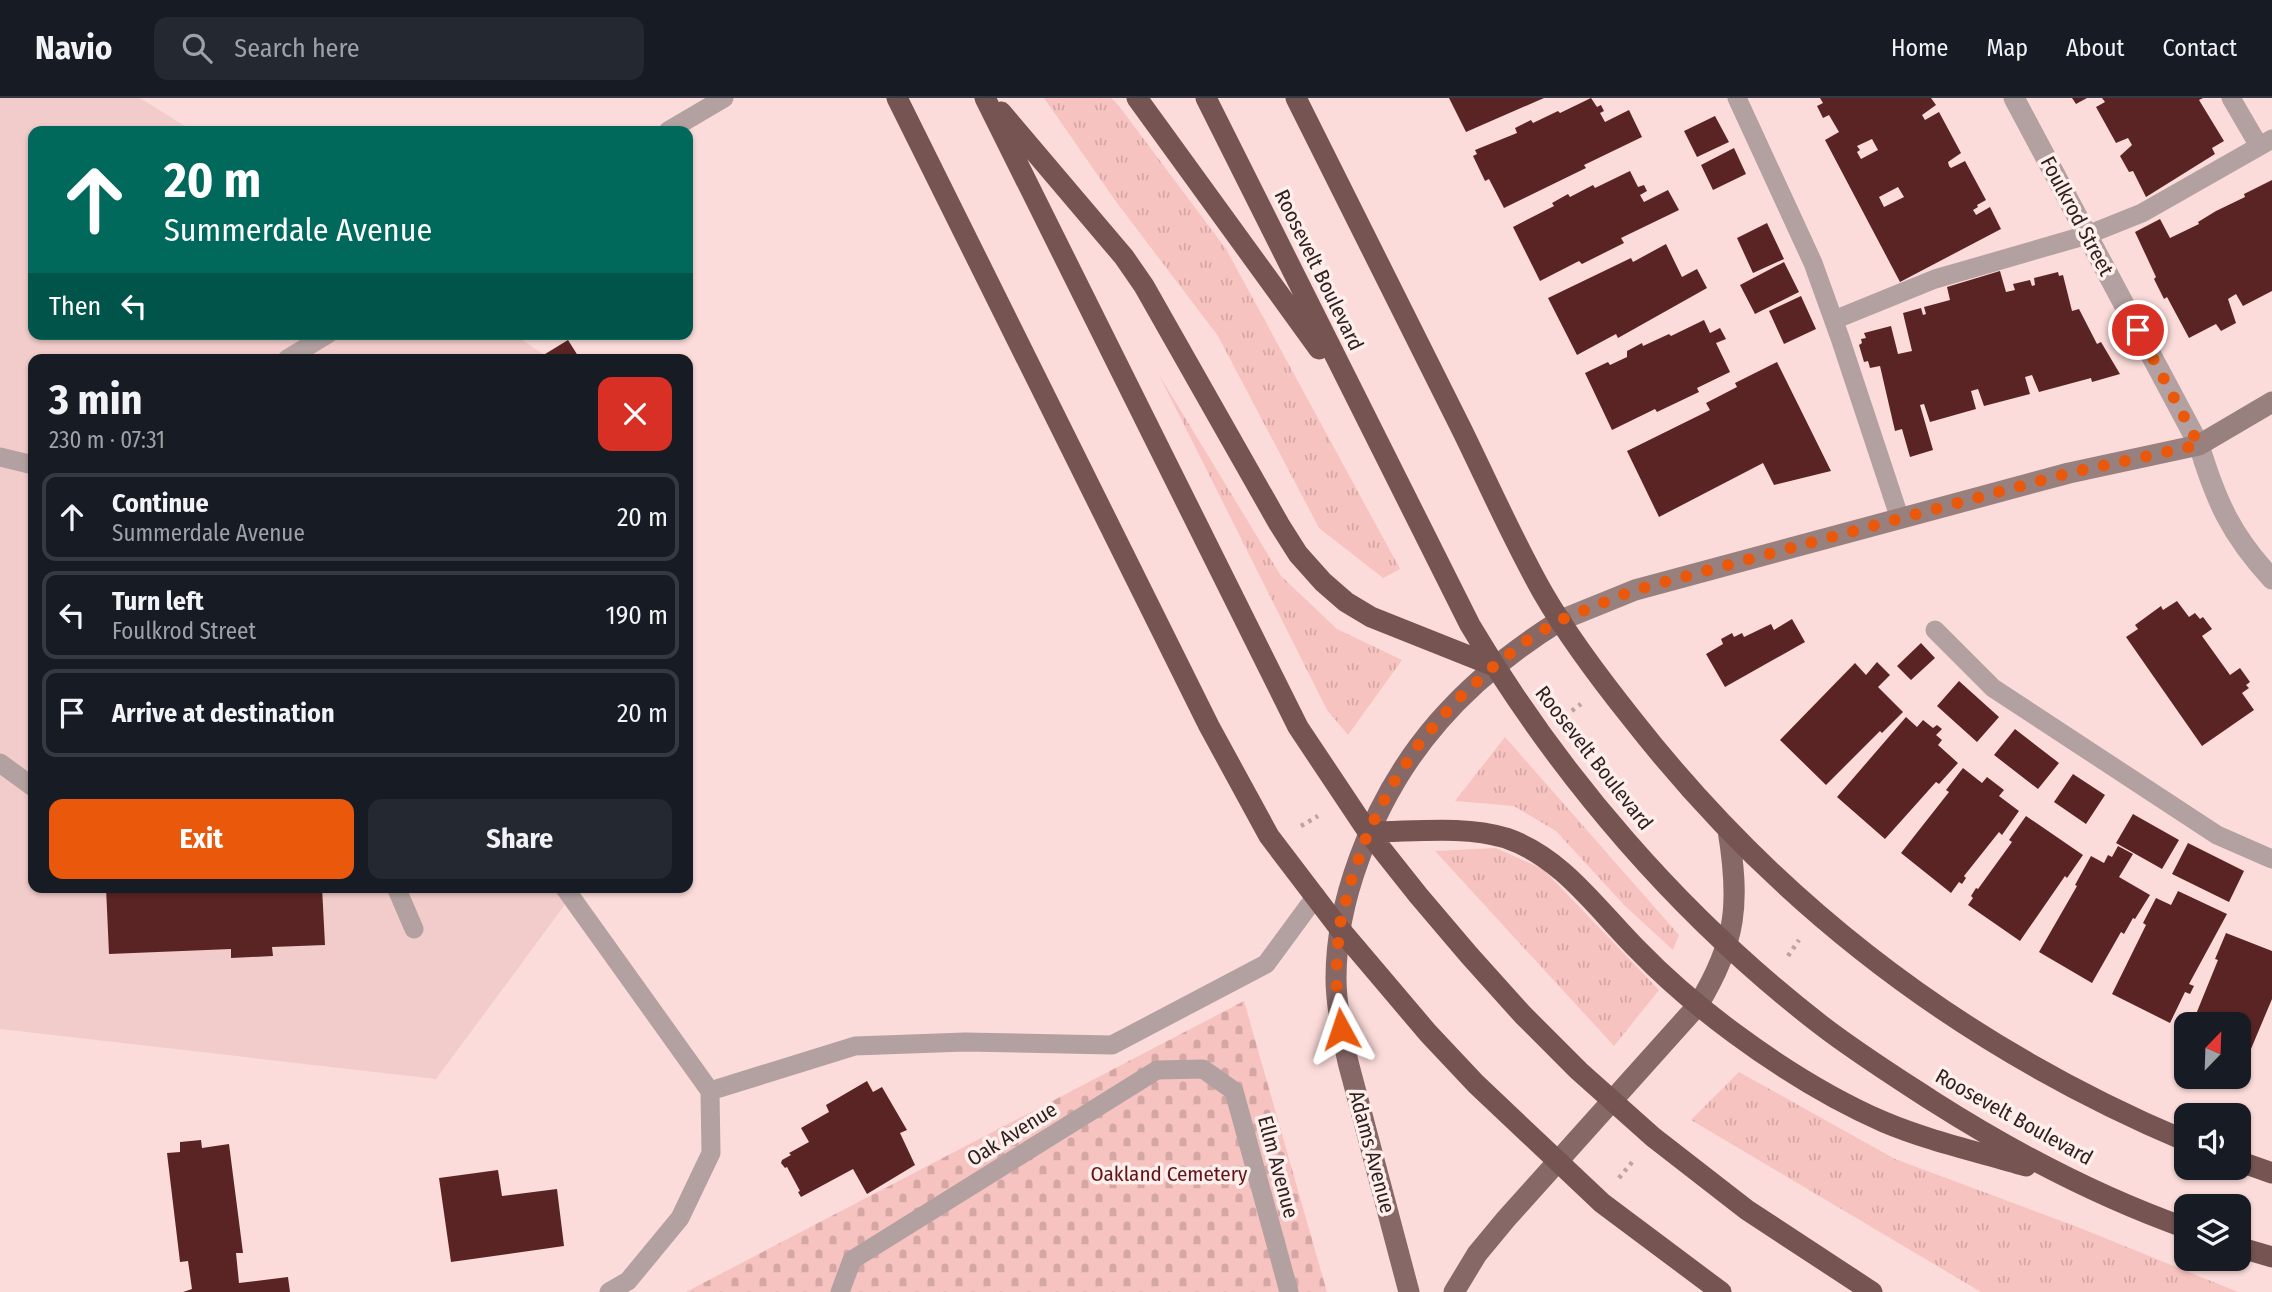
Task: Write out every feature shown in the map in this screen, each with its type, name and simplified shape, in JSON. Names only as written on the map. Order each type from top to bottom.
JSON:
[{"type":"highway","points":[[897,98],[1230,767],[1269,836],[1339,928],[1428,1033],[1476,1084],[1602,1203],[1721,1292]]},
{"type":"highway","points":[[988,98],[1124,257],[1144,286],[1298,554],[1323,582],[1346,602],[1371,617],[1494,666]]},
{"type":"highway","points":[[988,98],[1298,727],[1368,832],[1469,955],[1532,1024],[1612,1101],[1653,1137],[1747,1210],[1872,1292]]},
{"type":"highway","points":[[1137,98],[1355,399]]},
{"type":"highway","name":"Roosevelt Boulevard","points":[[1206,98],[1470,625],[1494,666],[1545,740],[1629,842],[1677,895],[1728,945],[1785,995],[1863,1054],[1961,1119],[2065,1177],[2174,1223]]},
{"type":"highway","points":[[1296,98],[1543,592],[1607,687],[1647,738],[1770,873],[1830,927],[1911,989],[1957,1021],[2078,1090],[2174,1135]]},
{"type":"highway","points":[[1368,832],[1482,833],[1525,846],[1564,872],[1639,951],[1698,1005],[1736,1034],[1841,1102],[1886,1123],[2065,1177]]},
{"type":"highway","points":[[2251,1166],[2272,1173]]},
{"type":"highway","points":[[2251,1251],[2272,1257]]},
{"type":"main road","points":[[1560,620],[1635,590],[2069,473],[2199,445],[2272,402]]},
{"type":"main road","name":"Adams Avenue","points":[[1409,1292],[1341,1029],[1336,979],[1339,928],[1351,881],[1368,832],[1392,785],[1421,741],[1456,701],[1494,666],[1529,639],[1560,620]]},
{"type":"main road","points":[[1454,1292],[1477,1254],[1698,1005],[1715,976],[1728,945],[1734,909],[1735,873],[1728,830]]},
{"type":"street","name":"Foulkrod Street","points":[[2014,98],[2199,445],[2212,489],[2228,523],[2250,556],[2272,579]]},
{"type":"lane","points":[[676,126],[724,98]]},
{"type":"lane","points":[[1737,98],[1813,263],[1899,519]]},
{"type":"lane","points":[[1834,320],[1935,279],[2087,235],[2142,213],[2265,143],[2231,98]]},
{"type":"lane","points":[[295,354],[318,340]]},
{"type":"lane","points":[[0,457],[28,464]]},
{"type":"lane","points":[[1935,630],[1993,688],[2217,835],[2272,859]]},
{"type":"lane","points":[[1,764],[28,783]]},
{"type":"lane","points":[[399,893],[414,929]]},
{"type":"lane","points":[[568,893],[710,1091],[711,1153],[680,1218],[628,1281],[609,1292]]},
{"type":"lane","points":[[710,1091],[855,1046],[965,1042],[1112,1045],[1266,964],[1315,896]]},
{"type":"lane","name":"Oak Avenue","points":[[840,1292],[852,1260],[1157,1070],[1203,1069]]},
{"type":"lane","name":"Ellm Avenue","points":[[1203,1069],[1234,1091],[1289,1292]]},
{"type":"path","points":[[1565,716],[1581,705]]},
{"type":"path","points":[[1301,826],[1318,816]]},
{"type":"path","points":[[1788,956],[1799,940]]},
{"type":"path","points":[[1619,1178],[1633,1161]]},
{"type":"shaded area","points":[[0,98],[140,98],[185,126],[28,126],[28,340],[522,340],[543,354],[28,354],[28,893],[574,893],[436,1079],[0,1029]]},
{"type":"green space","points":[[1044,98],[1111,98],[1119,106],[1226,249],[1400,569],[1383,578],[1319,528],[1218,336],[1117,203]]},
{"type":"green space","points":[[1158,373],[1281,576],[1337,629],[1402,660],[1348,735],[1327,710]]},
{"type":"green space","points":[[1505,737],[1679,935],[1673,950],[1625,906],[1556,831],[1514,806],[1455,801]]},
{"type":"green space","points":[[1496,848],[1543,869],[1659,990],[1614,1046],[1435,851]]},
{"type":"green space","name":"Oakland Cemetery","points":[[1244,1001],[1327,1292],[686,1292]]},
{"type":"green space","points":[[1739,1072],[1895,1159],[2080,1228],[2174,1266],[2174,1271],[2186,1271],[2238,1292],[1981,1292],[1691,1120]]},
{"type":"building","points":[[1449,98],[1544,98],[1466,132]]},
{"type":"building","points":[[1591,98],[1597,107],[1601,105],[1604,111],[1600,113],[1605,122],[1629,110],[1642,137],[1504,208],[1489,179],[1485,181],[1473,156],[1477,154],[1475,150],[1517,133],[1515,128],[1531,120],[1533,123]]},
{"type":"building","points":[[1820,98],[1931,98],[1936,105],[1922,115],[1925,120],[1939,112],[1961,153],[1948,162],[1949,166],[1951,168],[1965,161],[1986,200],[1973,210],[1976,215],[1990,207],[2001,229],[1900,282],[1825,140],[1839,132],[1829,115],[1823,118],[1817,106],[1823,103]],"holes":[[[1872,139],[1878,150],[1861,159],[1857,146]],[[1898,187],[1904,197],[1884,207],[1879,197]]]},
{"type":"building","points":[[2072,98],[2087,98],[2076,104]]},
{"type":"building","points":[[2102,98],[2203,98],[2199,100],[2224,141],[2212,148],[2215,154],[2146,197],[2133,171],[2129,172],[2120,156],[2132,145],[2128,138],[2116,143],[2096,107],[2105,102]]},
{"type":"building","points":[[1715,116],[1729,142],[1697,157],[1684,131]]},
{"type":"building","points":[[1734,148],[1746,174],[1713,190],[1701,165]]},
{"type":"building","points":[[1630,171],[1638,187],[1644,185],[1647,191],[1640,195],[1644,202],[1668,190],[1679,210],[1621,238],[1624,243],[1582,264],[1579,261],[1540,281],[1513,227],[1554,206],[1552,203],[1568,194],[1570,197],[1593,185],[1595,188]]},
{"type":"building","points":[[2272,180],[2272,291],[2243,306],[2236,294],[2228,299],[2236,323],[2221,331],[2216,324],[2189,338],[2167,297],[2164,299],[2135,232],[2160,219],[2170,238],[2199,224],[2198,222],[2216,211],[2245,197],[2244,194]]},
{"type":"building","points":[[1767,223],[1784,259],[1753,273],[1737,238]]},
{"type":"building","points":[[1666,244],[1682,277],[1697,269],[1707,288],[1618,338],[1616,334],[1577,355],[1548,298],[1631,258],[1633,262]]},
{"type":"building","points":[[1784,262],[1799,292],[1755,314],[1740,285]]},
{"type":"building","points":[[2000,271],[2006,292],[2015,290],[2013,284],[2030,280],[2032,286],[2035,285],[2034,278],[2058,272],[2059,276],[2063,275],[2072,311],[2079,309],[2097,344],[2101,342],[2120,374],[2092,382],[2091,378],[2039,392],[2032,375],[2025,377],[2030,394],[1984,406],[1978,389],[1971,391],[1976,409],[1930,422],[1924,404],[1920,405],[1933,450],[1910,457],[1902,429],[1895,431],[1880,366],[1870,368],[1868,361],[1864,362],[1859,345],[1862,343],[1861,339],[1866,338],[1864,333],[1891,326],[1898,354],[1912,351],[1903,313],[1921,308],[1923,315],[1926,314],[1924,307],[1950,300],[1947,287]]},
{"type":"building","points":[[1801,296],[1816,329],[1784,344],[1769,311]]},
{"type":"building","points":[[1704,320],[1710,333],[1720,328],[1726,339],[1716,343],[1730,372],[1697,388],[1699,392],[1612,430],[1585,373],[1627,357],[1627,351],[1642,343],[1643,346],[1669,334],[1671,336]]},
{"type":"building","points":[[568,340],[577,354],[545,354]]},
{"type":"building","points":[[1777,362],[1831,471],[1774,485],[1763,463],[1659,517],[1627,451],[1710,410],[1706,403],[1737,387],[1735,383]]},
{"type":"building","points":[[2177,601],[2189,617],[2195,613],[2200,619],[2203,617],[2212,629],[2202,636],[2230,675],[2240,668],[2250,682],[2246,685],[2249,688],[2242,693],[2254,710],[2202,746],[2126,637],[2138,629],[2135,625],[2161,606],[2163,610]]},
{"type":"building","points":[[1792,619],[1805,642],[1725,687],[1706,654],[1723,644],[1721,639],[1732,633],[1734,637],[1742,633],[1744,637],[1771,624],[1774,630]]},
{"type":"building","points":[[1921,643],[1935,658],[1911,680],[1897,666]]},
{"type":"building","points":[[1877,662],[1890,675],[1878,687],[1903,712],[1826,785],[1780,740],[1855,663],[1866,675]]},
{"type":"building","points":[[1959,681],[1999,717],[1977,742],[1937,706]]},
{"type":"building","points":[[1906,717],[1917,727],[1923,720],[1933,728],[1937,725],[1942,729],[1936,735],[1942,740],[1938,745],[1958,763],[1939,784],[1936,782],[1885,839],[1837,797]]},
{"type":"building","points":[[2015,729],[2059,763],[2038,789],[1994,755]]},
{"type":"building","points":[[1963,768],[1982,783],[1987,777],[2004,790],[1999,796],[2019,811],[2002,835],[1999,832],[1964,876],[1966,878],[1962,884],[1959,882],[1951,893],[1901,853],[1949,792],[1946,790]]},
{"type":"building","points":[[2073,774],[2105,795],[2086,824],[2054,802]]},
{"type":"building","points":[[2133,814],[2179,840],[2162,869],[2116,843]]},
{"type":"building","points":[[2026,816],[2083,855],[2067,878],[2065,876],[2020,941],[1968,905],[1976,888],[1978,889],[2012,842],[2009,840]]},
{"type":"building","points":[[2188,843],[2244,871],[2229,902],[2172,874]]},
{"type":"building","points":[[2118,846],[2133,854],[2119,877],[2150,895],[2124,934],[2121,932],[2092,983],[2039,952],[2091,856],[2104,863],[2108,855],[2112,857]]},
{"type":"building","points":[[2178,891],[2227,914],[2189,984],[2194,986],[2190,994],[2185,992],[2170,1023],[2112,994],[2146,925],[2143,923],[2156,898],[2171,905]]},
{"type":"building","points":[[106,893],[322,893],[325,945],[272,947],[273,956],[231,958],[231,949],[109,954]]},
{"type":"building","points":[[2226,933],[2272,951],[2272,999],[2251,1049],[2251,1012],[2197,1012],[2218,960],[2215,959]]},
{"type":"building","points":[[867,1081],[873,1092],[882,1087],[907,1130],[900,1133],[915,1165],[867,1194],[853,1169],[801,1197],[787,1167],[781,1163],[782,1160],[809,1142],[801,1128],[829,1112],[826,1105]]},
{"type":"building","points":[[201,1140],[202,1148],[229,1144],[243,1253],[236,1253],[239,1283],[288,1277],[290,1292],[183,1292],[192,1289],[188,1261],[180,1262],[167,1153],[180,1152],[180,1142]]},
{"type":"building","points":[[498,1170],[502,1196],[557,1189],[564,1246],[451,1262],[439,1178]]},
{"type":"route","points":[[1341,1029],[1336,979],[1339,928],[1351,881],[1368,832],[1392,785],[1421,741],[1456,701],[1494,666],[1529,639],[1560,620],[1635,590],[2069,473],[2199,445],[2138,330]]}]
